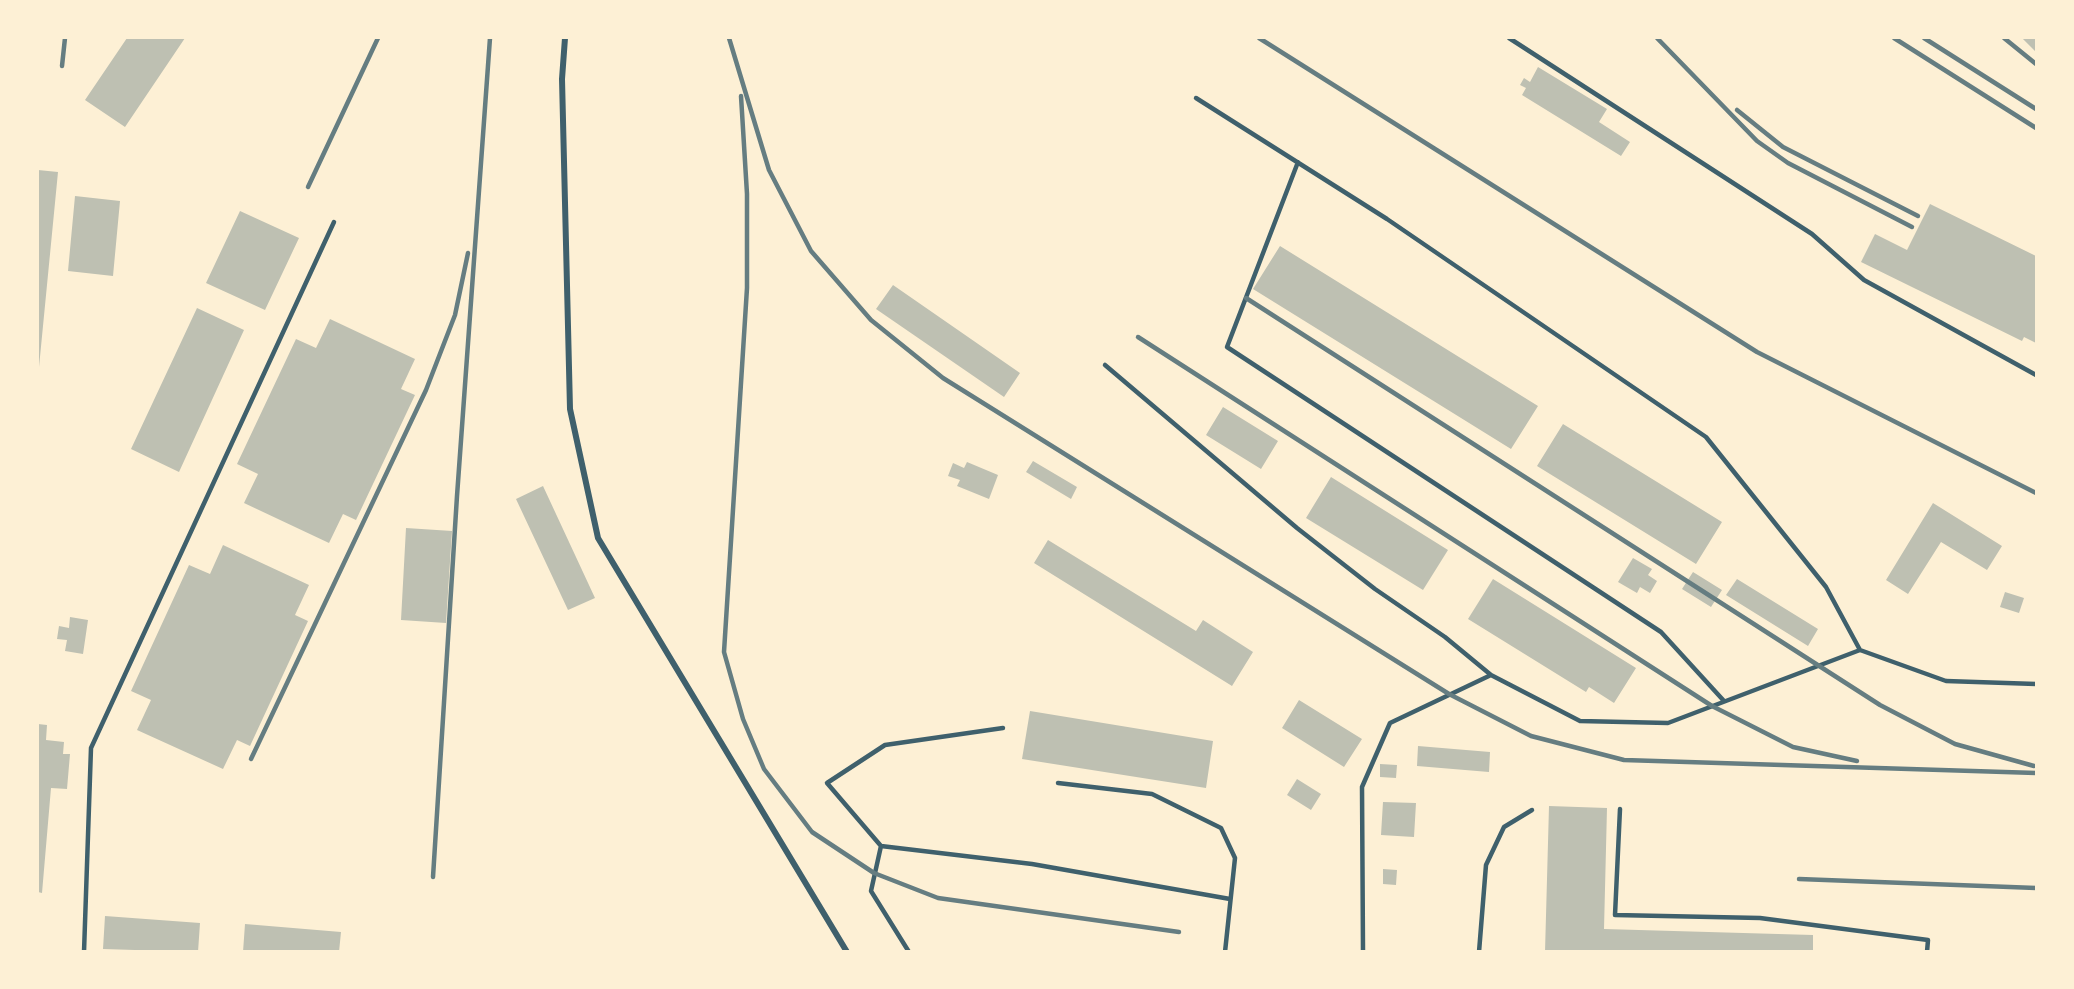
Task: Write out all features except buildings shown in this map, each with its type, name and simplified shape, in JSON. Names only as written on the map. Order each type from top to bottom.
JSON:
[{"type":"street","points":[[565,38],[562,79],[570,409],[598,538],[847,951]]},
{"type":"lane","points":[[1509,38],[1812,234],[1864,280],[2037,375]]},
{"type":"lane","points":[[1196,98],[1388,219],[1706,437],[1826,587],[1860,650]]},
{"type":"lane","points":[[1298,162],[1227,347],[1661,632],[1724,701]]},
{"type":"lane","points":[[84,951],[91,748],[334,222]]},
{"type":"lane","points":[[1105,365],[1297,528],[1375,589],[1445,637],[1491,675],[1580,721],[1668,723],[1860,650],[1946,681],[2037,684]]},
{"type":"lane","points":[[1363,951],[1362,787],[1390,723],[1491,675]]},
{"type":"lane","points":[[1003,728],[885,745],[827,783],[881,846],[1032,864],[1230,899]]},
{"type":"lane","points":[[1058,783],[1152,794],[1221,828],[1235,858],[1225,951]]},
{"type":"lane","points":[[1620,809],[1615,915],[1760,918],[1928,940],[1927,951]]},
{"type":"lane","points":[[1479,951],[1486,865],[1504,826],[1532,810]]},
{"type":"lane","points":[[881,846],[871,891],[909,951]]},
{"type":"railway","points":[[62,66],[65,38]]},
{"type":"railway","points":[[308,187],[378,38]]},
{"type":"railway","points":[[433,877],[457,496],[490,38]]},
{"type":"railway","points":[[729,38],[769,170],[811,251],[871,320],[943,378],[1449,694],[1531,736],[1624,760],[2036,773]]},
{"type":"railway","points":[[1259,38],[1757,352],[2036,493]]},
{"type":"railway","points":[[1657,38],[1757,141],[1788,163],[1912,227]]},
{"type":"railway","points":[[1894,38],[2036,128]]},
{"type":"railway","points":[[1924,38],[2036,109]]},
{"type":"railway","points":[[2004,38],[2036,64]]},
{"type":"railway","points":[[741,96],[747,194],[747,288],[724,652],[743,719],[764,769],[812,832],[874,873],[938,898],[1179,932]]},
{"type":"railway","points":[[1737,110],[1783,147],[1918,216]]},
{"type":"railway","points":[[251,759],[426,390],[455,315],[468,253]]},
{"type":"railway","points":[[1246,298],[1880,705],[1955,744],[2034,766]]},
{"type":"railway","points":[[1138,337],[1712,706],[1793,747],[1857,761]]},
{"type":"railway","points":[[1799,879],[2036,888]]}]
